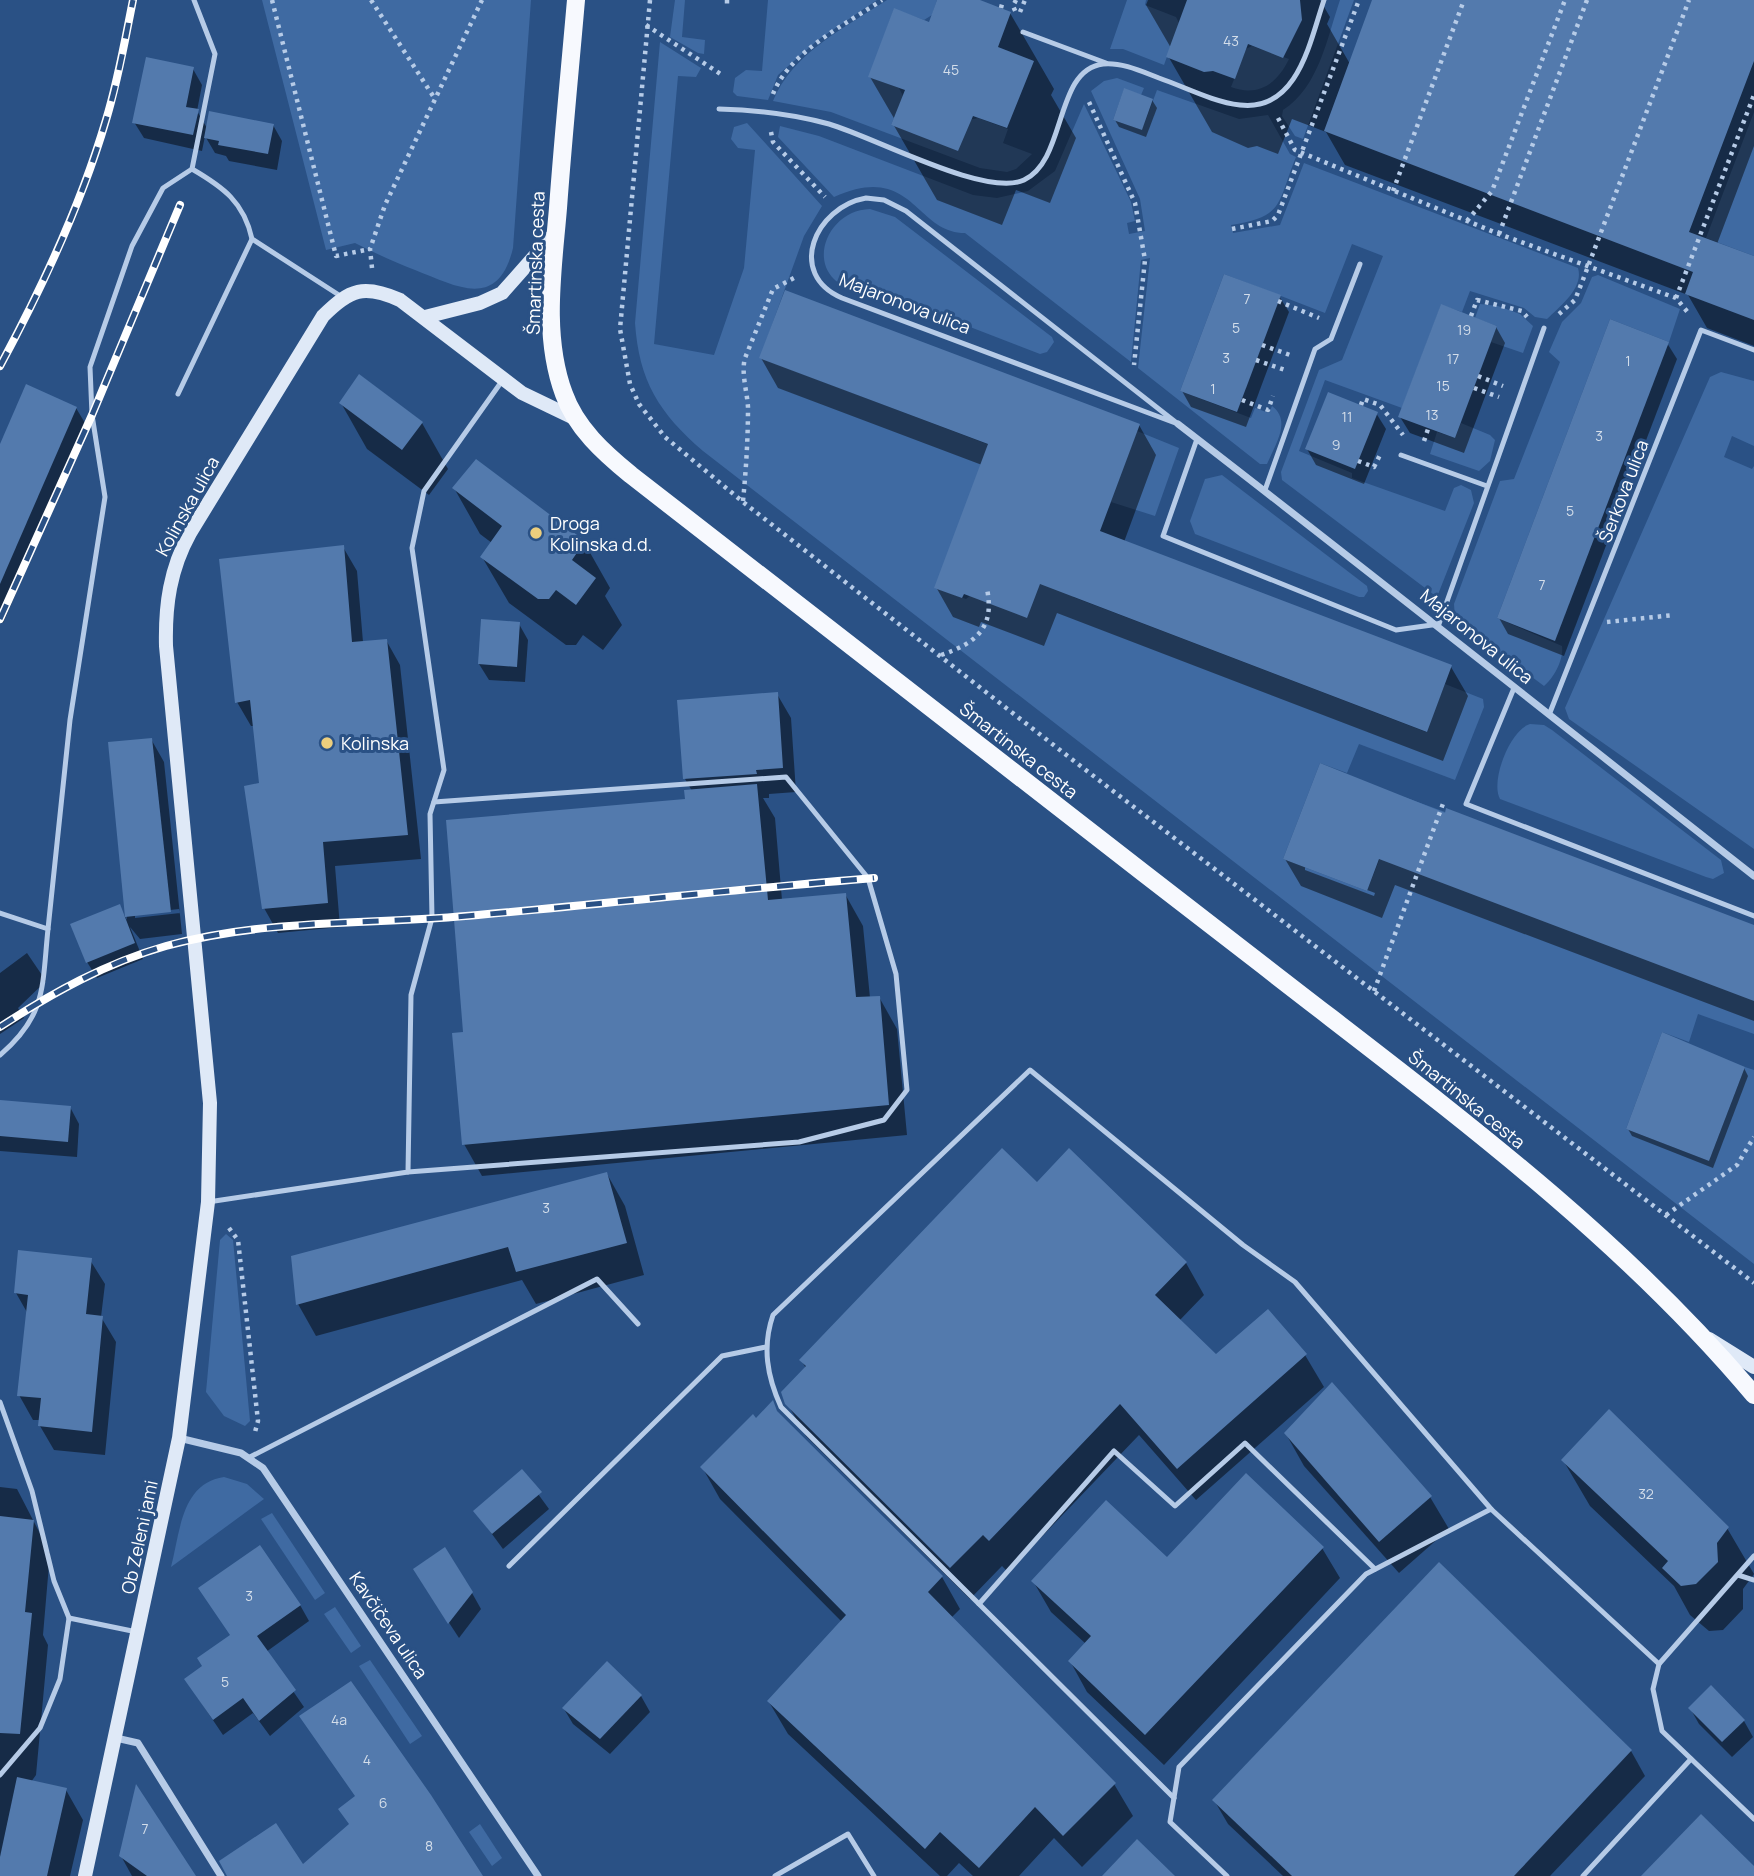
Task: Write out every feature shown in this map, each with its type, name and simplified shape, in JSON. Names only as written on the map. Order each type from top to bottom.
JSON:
[{"type":"main road","name":"Šmartinska cesta","points":[[576,0],[556,232],[552,340],[559,380],[576,419],[625,469],[1454,1114],[1630,1264],[1699,1333],[1754,1395]]},
{"type":"street","points":[[425,317],[480,303],[502,293],[556,232]]},
{"type":"street","points":[[342,298],[359,290],[387,294],[425,317],[522,393],[576,419]]},
{"type":"street","name":"Kolinska ulica","points":[[196,939],[166,646],[166,608],[172,576],[190,533],[249,435],[323,316],[342,298]]},
{"type":"street","name":"Majaronova ulica","points":[[1178,424],[1438,624],[1514,688],[1754,876]]},
{"type":"street","name":"Ob Zeleni jami","points":[[85,1876],[179,1438],[208,1202],[210,1103],[196,939]]},
{"type":"street","points":[[1699,1333],[1754,1367]]},
{"type":"street","points":[[179,1438],[250,1457]]},
{"type":"street","name":"Kavčičeva ulica","points":[[250,1457],[263,1468],[284,1496],[538,1876]]},
{"type":"street","points":[[116,1738],[138,1743],[221,1876]]},
{"type":"lane","points":[[0,1055],[26,1032],[41,1000],[71,720],[105,497],[92,415],[90,367],[132,246],[163,188],[192,169],[215,54],[194,0]]},
{"type":"lane","points":[[1023,32],[1106,63],[1129,67],[1242,106],[1269,100],[1287,90],[1296,77],[1324,0]]},
{"type":"lane","points":[[719,109],[766,111],[827,124],[868,136],[979,182],[1004,185],[1025,180],[1042,164],[1078,79],[1090,67],[1106,63]]},
{"type":"lane","points":[[178,394],[252,239],[248,222],[236,200],[222,186],[192,169]]},
{"type":"lane","name":"Majaronova ulica","points":[[837,208],[847,202],[866,198],[884,200],[900,207],[1178,424]]},
{"type":"lane","points":[[813,270],[818,232],[823,222],[837,208]]},
{"type":"lane","points":[[252,239],[342,298]]},
{"type":"lane","points":[[1265,490],[1315,349],[1331,339],[1360,264]]},
{"type":"lane","name":"Majaronova ulica","points":[[813,270],[823,287],[842,298],[1178,424]]},
{"type":"lane","points":[[1197,439],[1163,536],[1396,630],[1438,624],[1544,328]]},
{"type":"lane","points":[[1701,330],[1754,350]]},
{"type":"lane","name":"Šerkova ulica","points":[[1549,715],[1701,330]]},
{"type":"lane","points":[[408,1172],[411,995],[432,918],[430,814],[444,770],[412,548],[424,491],[504,379]]},
{"type":"lane","points":[[1401,455],[1488,486]]},
{"type":"lane","points":[[1514,688],[1466,804],[1754,916]]},
{"type":"lane","points":[[208,1202],[408,1172],[799,1142],[884,1120],[907,1090],[896,974],[868,878],[786,777],[434,802]]},
{"type":"lane","points":[[0,913],[48,929]]},
{"type":"lane","points":[[1174,1798],[781,1406],[770,1384],[766,1347],[773,1315],[1030,1070],[1243,1245],[1295,1282],[1491,1509],[1659,1664]]},
{"type":"lane","points":[[250,1457],[597,1279],[638,1324]]},
{"type":"lane","points":[[509,1566],[722,1356],[766,1347]]},
{"type":"lane","points":[[0,1402],[32,1491],[54,1581],[69,1618],[60,1679],[40,1728],[0,1775]]},
{"type":"lane","points":[[979,1604],[1114,1451],[1175,1506],[1245,1443],[1375,1569]]},
{"type":"lane","points":[[1227,1876],[1170,1822],[1179,1767],[1366,1574],[1491,1509]]},
{"type":"lane","points":[[1754,1556],[1659,1664],[1653,1689],[1662,1731],[1754,1819]]},
{"type":"lane","points":[[1738,1575],[1754,1580]]},
{"type":"lane","points":[[69,1618],[139,1633]]},
{"type":"lane","points":[[1583,1876],[1691,1759]]},
{"type":"lane","points":[[775,1876],[848,1834],[874,1876]]},
{"type":"path","points":[[272,0],[336,256],[369,249]]},
{"type":"path","points":[[371,0],[435,100]]},
{"type":"path","points":[[370,257],[369,249],[394,183],[482,0]]},
{"type":"path","name":"Šmartinska cesta","points":[[650,0],[620,310],[624,363],[639,404],[664,437],[940,655],[1754,1283]]},
{"type":"path","points":[[766,111],[780,76],[819,43],[882,0]]},
{"type":"path","points":[[1001,8],[1003,0]]},
{"type":"path","points":[[1232,229],[1272,221],[1278,215],[1359,0]]},
{"type":"path","points":[[1393,191],[1464,0]]},
{"type":"path","points":[[1467,220],[1492,191],[1565,0]]},
{"type":"path","points":[[1499,234],[1587,0]]},
{"type":"path","points":[[1575,300],[1689,0]]},
{"type":"path","points":[[646,25],[722,75]]},
{"type":"path","points":[[1078,79],[1135,202],[1146,260],[1132,387]]},
{"type":"path","points":[[1676,298],[1754,94]]},
{"type":"path","points":[[1284,129],[1294,150],[1499,234],[1589,264],[1676,298],[1701,330]]},
{"type":"path","points":[[773,142],[837,208]]},
{"type":"path","points":[[743,502],[748,439],[747,383],[742,367],[772,289],[813,270]]},
{"type":"path","points":[[1471,316],[1477,300],[1522,311],[1533,323],[1544,328]]},
{"type":"path","points":[[1278,301],[1336,325]]},
{"type":"path","points":[[1262,345],[1310,362]]},
{"type":"path","points":[[1256,360],[1304,377]]},
{"type":"path","points":[[1242,400],[1268,410],[1273,396]]},
{"type":"path","points":[[1361,405],[1363,399],[1380,405],[1406,440],[1401,455]]},
{"type":"path","points":[[1359,461],[1374,467],[1382,449]]},
{"type":"path","points":[[940,655],[968,646],[984,628],[991,610],[987,589]]},
{"type":"path","points":[[1586,624],[1674,615]]},
{"type":"path","points":[[1374,991],[1446,797]]},
{"type":"path","points":[[1666,1215],[1737,1165],[1754,1137]]},
{"type":"path","points":[[208,1202],[238,1240],[258,1421],[250,1457]]},
{"type":"shaded area","points":[[262,0],[531,0],[513,248],[506,268],[497,280],[486,287],[460,287],[355,243],[326,250]]},
{"type":"shaded area","points":[[675,0],[685,0],[682,37],[705,40],[704,54],[670,37]]},
{"type":"shaded area","points":[[768,0],[877,0],[818,40],[778,75],[768,100],[737,96],[733,92],[735,78],[746,70],[762,71]]},
{"type":"shaded area","points":[[887,0],[937,0],[932,15],[924,20],[894,9],[869,77],[899,88],[903,96],[891,125],[912,133],[978,118],[1008,129],[1003,143],[1032,154],[1016,169],[1007,172],[980,168],[831,112],[773,101],[793,69],[807,55],[838,31]]},
{"type":"shaded area","points":[[1127,0],[1146,0],[1145,5],[1176,17],[1179,23],[1164,65],[1123,49],[1110,49]]},
{"type":"shaded area","points":[[1340,0],[1354,0],[1303,139],[1295,136],[1282,116],[1283,110],[1295,100],[1313,75]]},
{"type":"shaded area","points":[[660,42],[701,68],[696,77],[678,76],[654,344],[714,355],[744,268],[755,150],[738,148],[731,139],[734,127],[747,123],[822,206],[804,236],[760,358],[1114,492],[1137,431],[1179,448],[1155,516],[1111,502],[1109,508],[1009,477],[935,588],[966,599],[1065,518],[1073,597],[1426,732],[1445,684],[1483,699],[1484,707],[1455,780],[1359,744],[1347,773],[1320,763],[1283,859],[1367,891],[1404,797],[1445,812],[1754,1001],[1754,1034],[1698,1014],[1689,1042],[1662,1032],[1626,1129],[1709,1161],[1745,1067],[1754,1070],[1754,1264],[703,451],[674,423],[647,379],[637,344],[635,323]]},
{"type":"shaded area","points":[[1252,46],[1289,59],[1279,75],[1266,86],[1250,90],[1231,87],[1246,49]]},
{"type":"shaded area","points":[[1117,78],[1144,88],[1141,95],[1124,89],[1113,120],[1142,130],[1157,90],[1239,119],[1268,115],[1290,154],[1296,157],[1277,205],[1261,217],[1231,225],[1233,233],[1280,225],[1304,163],[1578,268],[1578,283],[1547,319],[1535,317],[1524,308],[1470,291],[1462,312],[1441,305],[1402,408],[1325,380],[1299,451],[1352,473],[1352,478],[1445,511],[1454,488],[1461,485],[1471,490],[1474,503],[1437,597],[1282,480],[1281,472],[1319,370],[1342,360],[1383,256],[1352,244],[1325,313],[1224,274],[1180,391],[1251,418],[1255,408],[1269,413],[1272,406],[1281,419],[1280,434],[1267,464],[1260,464],[1138,368],[1150,258],[1141,260],[1131,362],[965,233],[948,230],[897,193],[881,187],[860,188],[834,197],[778,137],[780,126],[819,136],[973,195],[997,198],[1028,191],[1055,171],[1084,104],[1131,202],[1135,221],[1127,223],[1129,234],[1145,231],[1140,199],[1091,91],[1104,81]]},
{"type":"shaded area","points":[[1754,112],[1754,256],[1706,238]]},
{"type":"shaded area","points":[[870,209],[895,217],[1052,337],[1054,342],[1047,352],[1040,354],[851,281],[849,288],[835,280],[827,269],[824,256],[826,242],[842,219],[855,212]]},
{"type":"shaded area","points":[[1598,275],[1680,309],[1669,342],[1610,319],[1497,618],[1562,646],[1558,668],[1544,686],[1455,619],[1454,604],[1500,481],[1514,479],[1560,362],[1549,352],[1562,322],[1581,303],[1592,277]]},
{"type":"shaded area","points":[[1480,304],[1498,306],[1520,314],[1533,326],[1523,353],[1491,342],[1497,326],[1475,318]]},
{"type":"shaded area","points":[[1721,372],[1754,381],[1754,446],[1732,436],[1724,457],[1752,469],[1754,466],[1754,849],[1569,719],[1565,708],[1710,377]]},
{"type":"shaded area","points":[[1461,423],[1490,435],[1495,440],[1490,461],[1479,471],[1430,454],[1437,432],[1455,438]]},
{"type":"shaded area","points":[[1222,475],[1367,586],[1368,591],[1364,597],[1195,534],[1190,521],[1205,479]]},
{"type":"shaded area","points":[[1530,724],[1544,725],[1552,730],[1721,860],[1724,873],[1713,879],[1706,877],[1500,799],[1498,781],[1504,757],[1515,736]]},
{"type":"shaded area","points":[[226,1234],[233,1240],[250,1421],[245,1426],[224,1416],[206,1392],[220,1240]]},
{"type":"shaded area","points":[[224,1477],[247,1484],[264,1499],[171,1567],[180,1525],[191,1499],[210,1481]]},
{"type":"shaded area","points":[[272,1513],[325,1593],[315,1600],[261,1519]]},
{"type":"shaded area","points":[[335,1607],[361,1646],[351,1653],[324,1614]]},
{"type":"shaded area","points":[[370,1660],[422,1736],[410,1744],[359,1666]]},
{"type":"shaded area","points":[[480,1824],[502,1858],[492,1866],[469,1832]]},
{"type":"building","points":[[937,0],[980,0],[1011,12],[998,47],[1034,61],[1007,128],[973,116],[958,151],[891,125],[905,90],[868,77],[894,8],[929,22]]},
{"type":"building","points":[[1187,0],[1300,0],[1302,20],[1283,58],[1248,44],[1235,79],[1213,71],[1204,72],[1166,57]]},
{"type":"building","points":[[1372,0],[1754,0],[1754,61],[1689,232],[1754,256],[1754,320],[1685,294],[1693,272],[1324,131]]},
{"type":"building","points":[[146,57],[194,67],[186,107],[199,109],[193,135],[132,123]]},
{"type":"building","points":[[1124,88],[1153,99],[1142,130],[1113,120]]},
{"type":"building","points":[[209,111],[274,124],[268,154],[218,145],[219,141],[204,138]]},
{"type":"building","points":[[1224,274],[1281,295],[1237,412],[1180,391]]},
{"type":"building","points":[[785,290],[1140,424],[1100,531],[1452,665],[1427,732],[1040,584],[1027,618],[964,594],[962,598],[934,588],[988,444],[759,358]]},
{"type":"building","points":[[1441,304],[1497,326],[1455,438],[1398,417]]},
{"type":"building","points":[[1610,319],[1669,342],[1555,641],[1497,618]]},
{"type":"building","points":[[359,374],[423,422],[402,450],[339,403]]},
{"type":"building","points":[[26,384],[77,407],[0,584],[0,444]]},
{"type":"building","points":[[1328,392],[1378,412],[1355,469],[1305,449]]},
{"type":"building","name":"Droga Kolinska d.d.","points":[[476,459],[585,541],[572,560],[596,578],[576,605],[556,590],[549,599],[538,599],[480,557],[502,526],[452,488]]},
{"type":"building","name":"Kolinska","points":[[344,545],[352,642],[387,639],[408,835],[323,842],[328,903],[262,909],[244,786],[259,783],[250,700],[235,703],[219,559]]},
{"type":"building","points":[[481,619],[520,622],[517,667],[478,664]]},
{"type":"building","points":[[778,692],[783,768],[756,770],[757,774],[683,779],[677,700]]},
{"type":"building","points":[[152,738],[171,912],[125,917],[108,742]]},
{"type":"building","points":[[1320,763],[1445,813],[1446,808],[1754,925],[1754,1001],[1379,859],[1367,891],[1283,859]]},
{"type":"building","points":[[757,784],[768,900],[846,893],[856,997],[880,996],[889,1105],[462,1145],[452,1033],[463,1032],[446,820],[685,799],[684,790]]},
{"type":"building","points":[[120,904],[135,943],[86,963],[70,924]]},
{"type":"building","points":[[1662,1032],[1745,1067],[1709,1161],[1626,1129]]},
{"type":"building","points":[[0,1100],[71,1106],[68,1142],[0,1136]]},
{"type":"building","points":[[1002,1148],[1037,1182],[1069,1148],[1187,1262],[1155,1295],[1216,1354],[1268,1309],[1307,1354],[1177,1469],[1120,1404],[989,1541],[983,1535],[950,1568],[785,1404],[781,1392],[806,1366],[799,1360]]},
{"type":"building","points":[[607,1172],[627,1243],[516,1272],[508,1247],[296,1305],[291,1256]]},
{"type":"building","points":[[18,1250],[92,1258],[86,1314],[103,1316],[92,1432],[38,1426],[41,1398],[17,1396],[28,1295],[14,1293]]},
{"type":"building","points":[[1332,1382],[1432,1496],[1379,1542],[1284,1433]]},
{"type":"building","points":[[773,1400],[777,1411],[943,1576],[928,1592],[1116,1783],[1063,1836],[1035,1807],[979,1868],[940,1832],[925,1849],[767,1701],[846,1615],[700,1467],[753,1414],[756,1418]]},
{"type":"building","points":[[1609,1409],[1729,1527],[1717,1543],[1718,1562],[1696,1584],[1681,1586],[1662,1568],[1668,1561],[1561,1460]]},
{"type":"building","points":[[522,1469],[542,1492],[492,1534],[473,1511]]},
{"type":"building","points":[[1246,1473],[1324,1547],[1145,1735],[1068,1661],[1091,1636],[1031,1581],[1106,1500],[1167,1557]]},
{"type":"building","points":[[0,1516],[34,1520],[25,1612],[32,1613],[20,1734],[0,1733]]},
{"type":"building","points":[[260,1545],[301,1605],[257,1636],[296,1690],[259,1721],[243,1698],[213,1720],[184,1679],[202,1666],[197,1658],[230,1635],[198,1588]]},
{"type":"building","points":[[445,1547],[473,1592],[448,1624],[413,1569]]},
{"type":"building","points":[[1439,1562],[1632,1750],[1514,1876],[1292,1876],[1212,1800]]},
{"type":"building","points":[[607,1661],[642,1695],[600,1739],[562,1708]]},
{"type":"building","points":[[351,1681],[431,1795],[483,1876],[227,1876],[219,1861],[276,1823],[303,1864],[349,1824],[338,1809],[355,1796],[299,1716]]},
{"type":"building","points":[[1711,1685],[1745,1720],[1722,1742],[1688,1708]]},
{"type":"building","points":[[17,1777],[67,1788],[47,1876],[0,1876],[0,1857]]},
{"type":"building","points":[[136,1784],[196,1876],[147,1876],[119,1856]]},
{"type":"building","points":[[1701,1814],[1754,1866],[1754,1876],[1641,1876]]},
{"type":"building","points":[[1137,1839],[1175,1876],[1102,1876]]},
{"type":"railway","points":[[0,366],[31,307],[85,183],[110,105],[133,0]]},
{"type":"railway","points":[[0,619],[92,415],[180,205]]},
{"type":"railway","points":[[0,1027],[39,1002],[101,970],[144,953],[204,937],[282,927],[478,915],[874,878]]},
{"type":"place","name":"Droga Kolinska d.d.","points":[[536,533]]},
{"type":"place","name":"Kolinska","points":[[327,743]]}]
